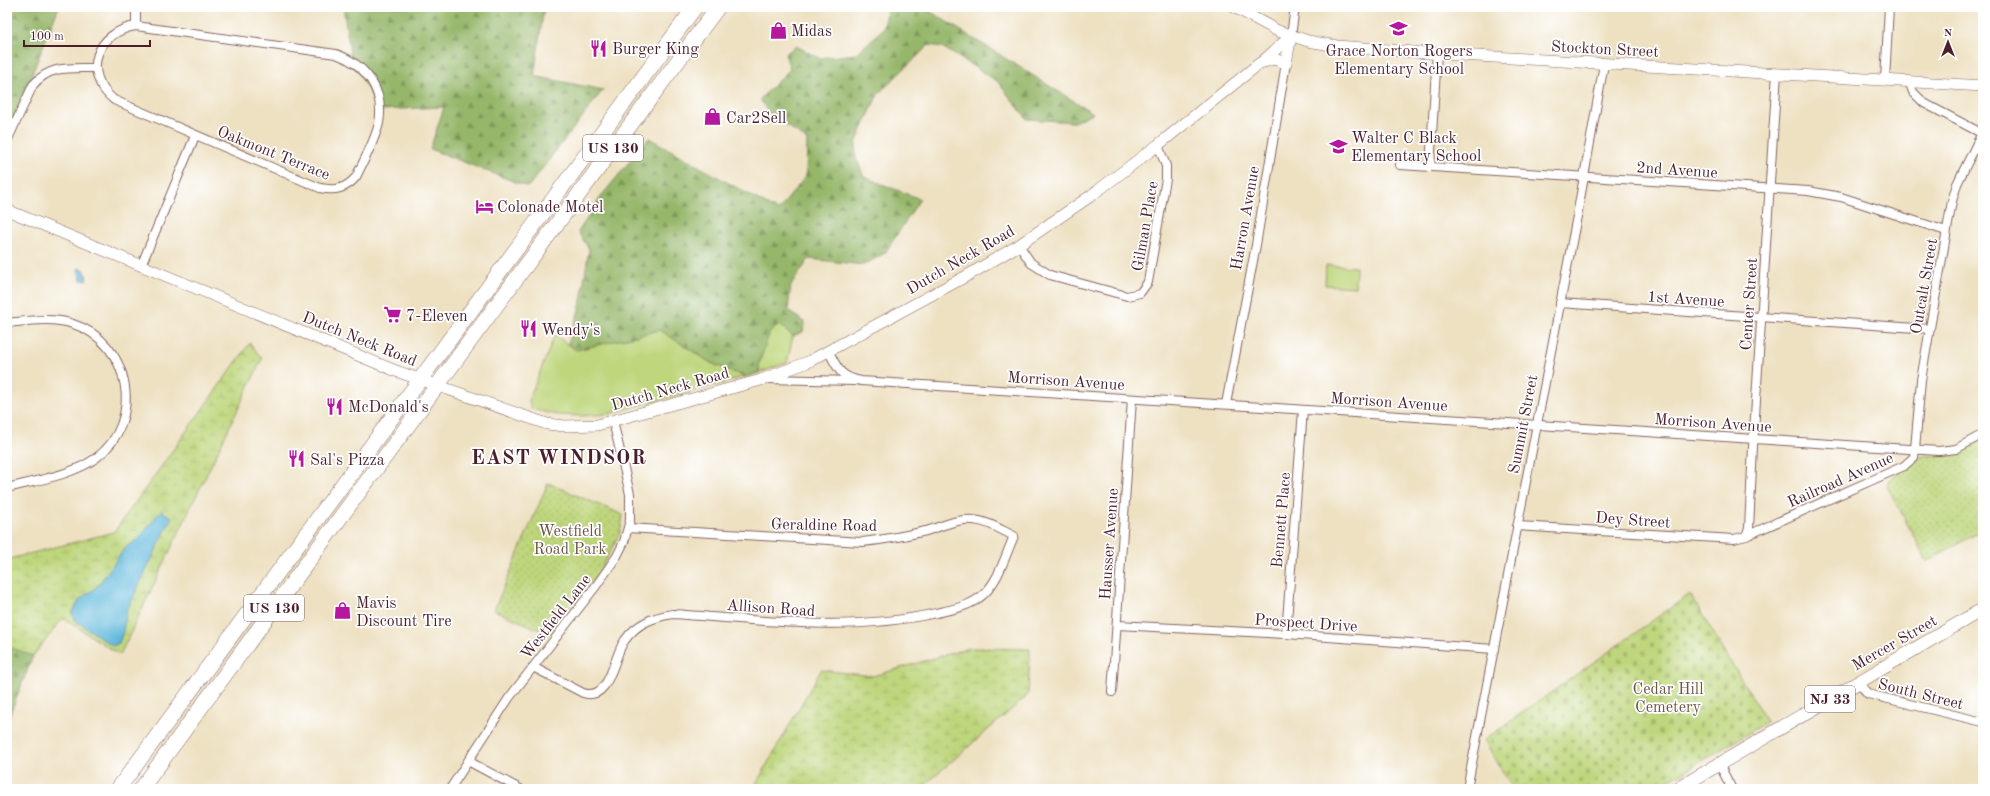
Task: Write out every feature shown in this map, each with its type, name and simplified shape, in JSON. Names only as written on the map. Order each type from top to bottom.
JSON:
[{"type":"highway","name":"US 130","points":[[142,789],[175,728],[420,380],[695,7]]},
{"type":"highway","name":"US 130","points":[[118,789],[175,728],[439,386],[718,7]]},
{"type":"highway","points":[[653,64],[652,77],[657,89]]},
{"type":"main road","name":"Mercer Street","points":[[1677,789],[1983,609]]},
{"type":"street","points":[[136,7],[136,26]]},
{"type":"street","name":"Stockton Street","points":[[1234,7],[1290,36],[1337,46],[1604,64],[1983,86]]},
{"type":"street","points":[[1290,36],[1295,7]]},
{"type":"street","points":[[1885,80],[1889,7]]},
{"type":"street","name":"Oakmont Terrace","points":[[136,26],[336,54],[357,64],[366,72],[373,82],[380,104],[379,124],[356,177],[351,183],[338,189],[320,188],[195,136],[114,100],[100,84],[95,68],[97,58],[105,41],[120,30],[136,26]]},
{"type":"street","name":"Harron Avenue","points":[[1226,404],[1260,221],[1290,36]]},
{"type":"street","name":"Dutch Neck Road","points":[[7,210],[420,380],[546,424],[584,426],[613,421],[761,380],[790,370],[829,352],[972,273],[1019,245],[1092,194],[1158,145],[1260,63],[1290,36]]},
{"type":"street","points":[[1430,167],[1437,53]]},
{"type":"street","points":[[1260,63],[1274,59],[1286,63]]},
{"type":"street","name":"Summit Street","points":[[1467,789],[1604,64]]},
{"type":"street","points":[[7,141],[33,85],[39,78],[46,73],[60,68],[95,68]]},
{"type":"street","name":"Center Street","points":[[1746,536],[1749,528],[1753,439],[1777,73]]},
{"type":"street","points":[[1909,81],[1913,92],[1924,103],[1982,133]]},
{"type":"street","name":"Outcalt Street","points":[[1916,450],[1921,380],[1946,231],[1957,184],[1982,133]]},
{"type":"street","name":"Oakmont Terrace","points":[[141,266],[195,136]]},
{"type":"street","name":"Gilman Place","points":[[1019,245],[1031,263],[1050,275],[1127,296],[1140,293],[1148,282],[1166,179],[1166,166],[1158,145]]},
{"type":"street","name":"2nd Avenue","points":[[1400,165],[1808,191],[1830,195],[1946,231]]},
{"type":"street","name":"1st Avenue","points":[[1560,303],[1930,329]]},
{"type":"street","points":[[7,323],[52,320],[64,321],[80,326],[94,334],[108,347],[118,362],[126,386],[126,398],[121,426],[115,438],[97,458],[74,470],[7,488]]},
{"type":"street","name":"Morrison Avenue","points":[[829,352],[838,370],[843,375],[861,381]]},
{"type":"street","name":"Morrison Avenue","points":[[761,380],[861,381],[1916,450]]},
{"type":"street","name":"Hausser Avenue","points":[[1112,692],[1132,399]]},
{"type":"street","name":"Bennett Place","points":[[1286,634],[1303,410]]},
{"type":"street","name":"Westfield Lane","points":[[450,789],[509,698],[614,561],[624,542],[628,528],[630,494],[613,421]]},
{"type":"street","name":"Railroad Avenue","points":[[1746,536],[1904,466],[1914,457],[1916,450],[1948,451],[1983,434]]},
{"type":"street","name":"Geraldine Road","points":[[628,528],[862,542],[888,540],[930,530],[952,522],[974,520],[986,523],[1014,536]]},
{"type":"street","name":"Dey Street","points":[[1517,526],[1734,540],[1746,536]]},
{"type":"street","name":"Allison Road","points":[[533,667],[583,693],[590,694],[598,691],[609,680],[620,648],[632,632],[650,619],[666,615],[853,624],[892,622],[943,612],[970,603],[986,592],[993,583],[1014,536]]},
{"type":"street","name":"Prospect Drive","points":[[1117,625],[1286,634],[1494,649]]},
{"type":"street","name":"South Street","points":[[1858,682],[1868,694],[1983,722]]},
{"type":"street","points":[[468,761],[520,789]]},
{"type":"street","points":[[1719,764],[1732,789]]},
{"type":"green space","points":[[10,7],[59,7],[13,121],[7,118],[7,14]]},
{"type":"green space","points":[[343,7],[544,7],[534,76],[603,90],[528,187],[430,149],[444,107],[380,110],[351,59]]},
{"type":"green space","points":[[888,7],[923,7],[1093,113],[1074,122],[1027,119],[997,81],[942,47],[929,45],[878,94],[856,143],[856,158],[864,177],[920,199],[885,253],[864,265],[809,259],[791,285],[788,310],[804,322],[803,332],[793,336],[779,325],[770,332],[759,363],[759,373],[745,377],[711,363],[660,330],[576,350],[568,343],[580,307],[589,249],[578,232],[603,194],[649,138],[778,211],[806,176],[807,140],[768,112],[760,99],[790,69],[785,54],[796,46],[819,58],[856,54],[884,28]]},
{"type":"green space","points":[[1326,265],[1356,267],[1355,287],[1325,285]]},
{"type":"green space","points":[[779,325],[793,336],[787,363],[759,373],[759,363],[770,331]]},
{"type":"green space","points":[[660,330],[711,363],[745,377],[608,414],[582,416],[557,415],[531,409],[529,399],[555,335],[576,350]]},
{"type":"green space","points":[[250,343],[262,359],[120,655],[63,618],[33,656],[7,646],[7,562],[9,559],[114,532]]},
{"type":"green space","points":[[1983,439],[1983,530],[1927,561],[1887,486],[1890,479],[1922,456],[1949,455]]},
{"type":"green space","name":"Westfield Road Park","points":[[548,483],[623,515],[620,533],[600,571],[549,634],[494,610]]},
{"type":"green space","name":"Cedar Hill Cemetery","points":[[1690,594],[1767,722],[1655,789],[1513,789],[1484,740]]},
{"type":"green space","points":[[7,646],[33,656],[7,721]]},
{"type":"green space","points":[[969,648],[1030,649],[1028,695],[920,789],[753,789],[821,670],[873,676]]},
{"type":"water","points":[[79,268],[84,269],[87,278],[86,280],[81,280],[78,270]]},
{"type":"water","points":[[161,511],[172,517],[127,610],[119,643],[113,646],[76,621],[72,613],[80,599],[97,587],[125,548],[138,539]]},
{"type":"place","name":"Grace Norton Rogers Elementary School","points":[[1399,29]]},
{"type":"place","name":"Midas","points":[[778,30]]},
{"type":"place","name":"Burger King","points":[[599,48]]},
{"type":"place","name":"Car2Sell","points":[[713,117]]},
{"type":"place","name":"Walter C Black Elementary School","points":[[1338,146]]},
{"type":"place","name":"Colonade Motel","points":[[484,206]]},
{"type":"place","name":"7-Eleven","points":[[393,315]]},
{"type":"place","name":"Wendy's","points":[[528,329]]},
{"type":"place","name":"McDonald's","points":[[335,406]]},
{"type":"place","name":"Sal's Pizza","points":[[297,459]]},
{"type":"place","name":"Mavis Discount Tire","points":[[343,611]]},
{"type":"district","name":"EAST WINDSOR","points":[[559,457]]}]
